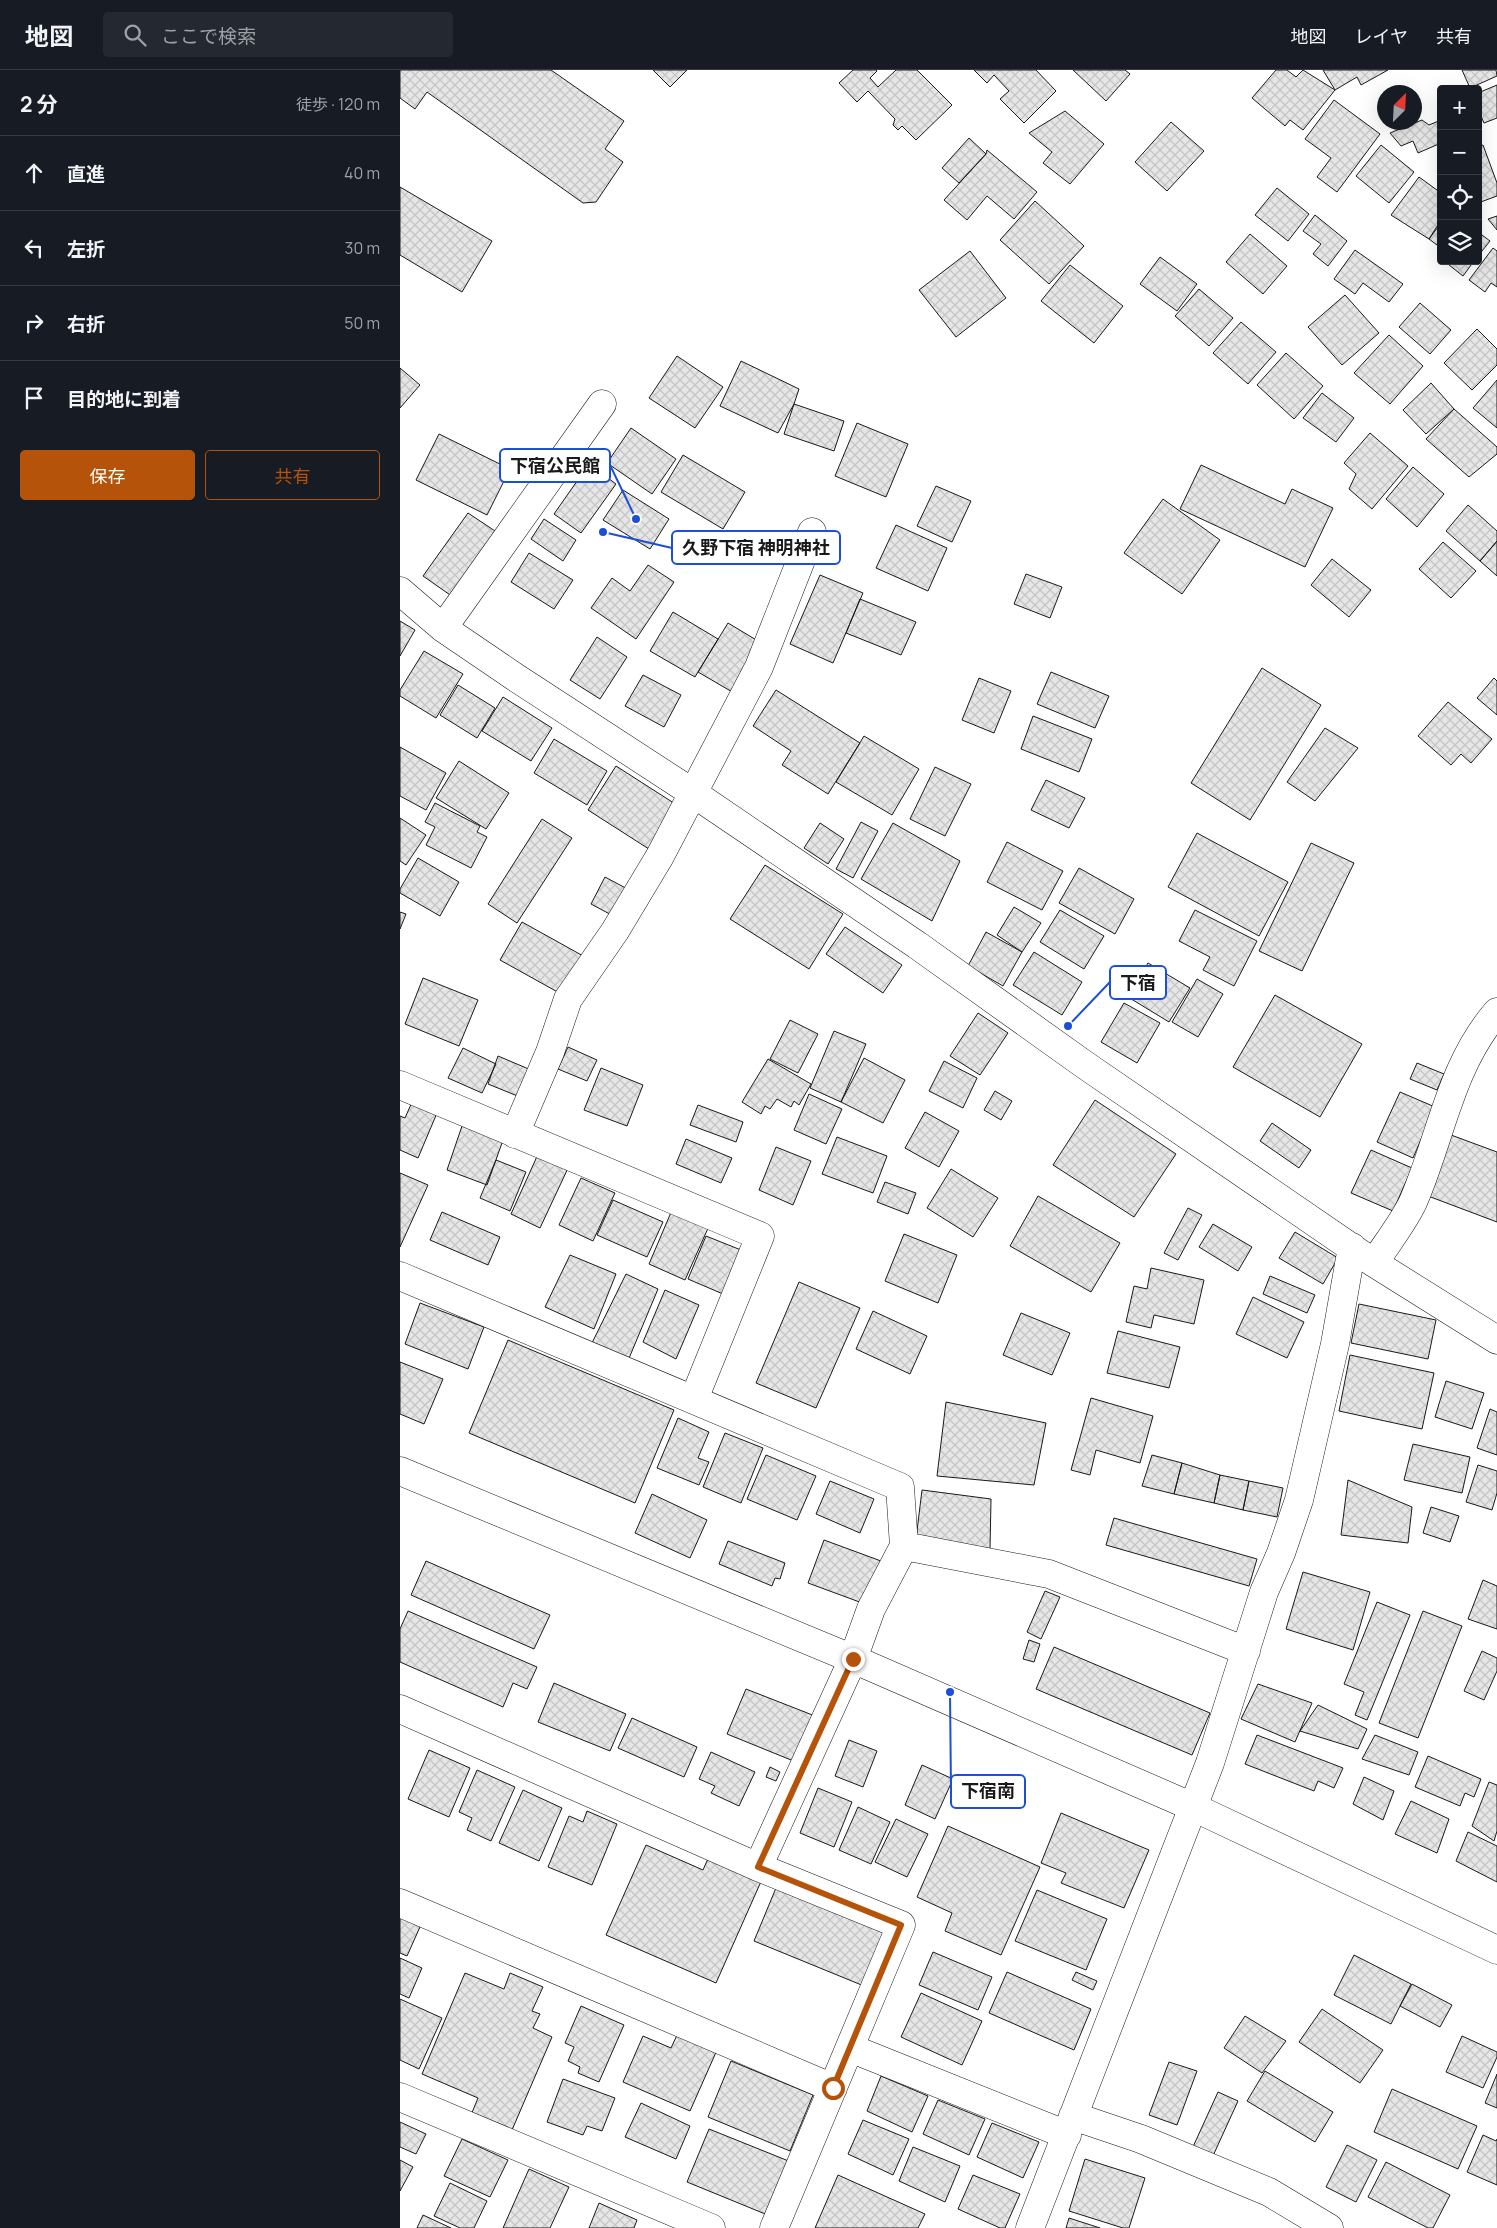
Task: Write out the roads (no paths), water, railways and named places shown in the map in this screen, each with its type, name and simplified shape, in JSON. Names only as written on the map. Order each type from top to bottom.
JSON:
[{"type":"street","points":[[443,628],[602,404]]},
{"type":"street","points":[[514,1134],[550,1052],[568,1000],[615,931],[655,865],[759,667],[812,532]]},
{"type":"street","points":[[400,591],[443,628],[514,677],[693,793],[917,945],[1085,1066],[1374,1263],[1497,1340]]},
{"type":"street","points":[[1374,1263],[1412,1203],[1457,1075],[1483,1028],[1497,1012]]},
{"type":"street","points":[[400,1085],[760,1236],[694,1399]]},
{"type":"street","points":[[1030,2228],[1210,1763],[1264,1592],[1299,1500],[1335,1344],[1352,1247]]},
{"type":"street","points":[[400,1276],[900,1487],[904,1546],[872,1609],[853,1659],[758,1867]]},
{"type":"street","points":[[400,1472],[853,1659],[1192,1807],[1497,1950]]},
{"type":"street","points":[[904,1546],[1049,1574],[1246,1651]]},
{"type":"street","points":[[400,1709],[758,1867],[901,1925],[774,2228]]},
{"type":"street","points":[[400,1903],[833,2088]]},
{"type":"street","points":[[850,2048],[1070,2125],[1141,2139],[1269,2192],[1329,2228]]},
{"type":"street","points":[[400,2098],[711,2228]]},
{"type":"place","name":"下宿公民館","points":[[636,519]]},
{"type":"place","name":"久野下宿 神明神社","points":[[603,532]]},
{"type":"place","name":"下宿","points":[[1068,1026]]},
{"type":"place","name":"下宿南","points":[[950,1692]]}]
